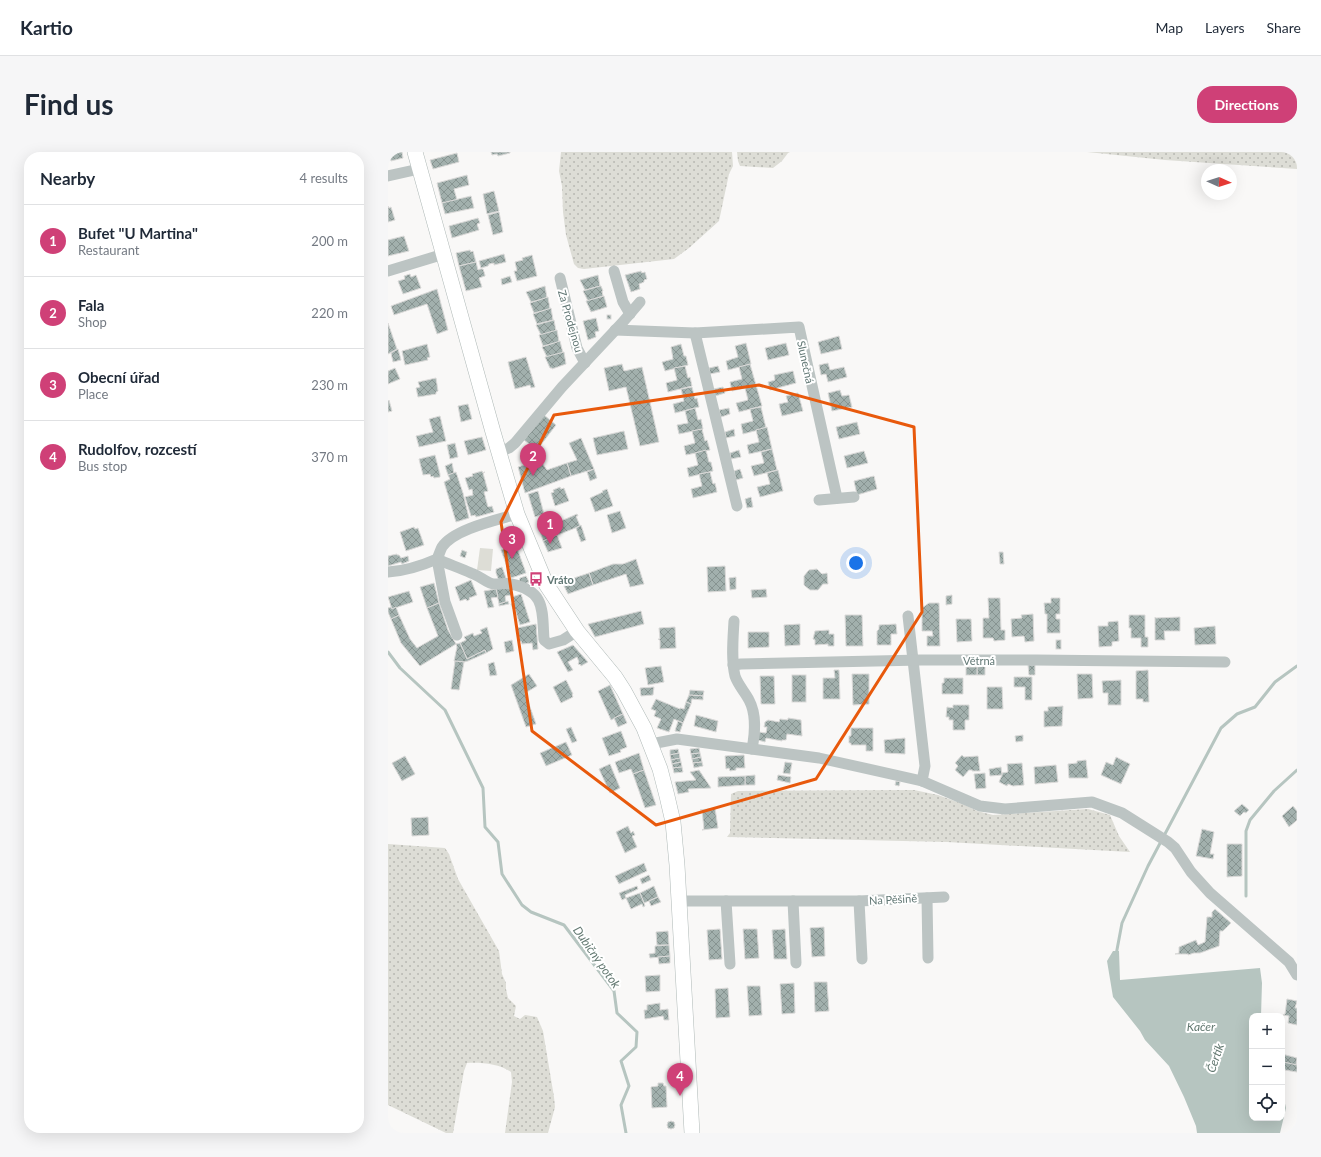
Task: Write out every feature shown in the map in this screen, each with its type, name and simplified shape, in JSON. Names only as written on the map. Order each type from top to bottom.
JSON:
[{"type":"main road","points":[[415,152],[517,514],[546,584],[576,631],[624,691],[639,717],[660,769],[673,822],[692,1133]]},
{"type":"street","points":[[388,176],[419,169]]},
{"type":"street","points":[[388,271],[444,254]]},
{"type":"street","points":[[614,271],[623,302],[628,311]]},
{"type":"street","name":"Za Prodejnou","points":[[560,278],[577,348],[585,363]]},
{"type":"street","points":[[499,452],[509,448],[515,443],[562,387],[615,330],[628,311],[640,302]]},
{"type":"street","name":"Slunečná","points":[[615,330],[694,333],[798,327],[837,498]]},
{"type":"street","points":[[694,333],[737,506]]},
{"type":"street","points":[[819,500],[854,497]]},
{"type":"street","points":[[457,634],[445,602],[437,558],[443,546],[456,535],[487,523],[517,514]]},
{"type":"street","points":[[388,572],[400,572],[437,558],[471,573],[489,583],[509,583],[529,589],[534,593],[542,605],[544,640],[549,644],[563,640],[576,631]]},
{"type":"street","points":[[908,616],[925,766],[922,781]]},
{"type":"street","points":[[734,620],[733,665],[736,678],[750,702],[753,712],[755,732],[752,748]]},
{"type":"street","name":"Větrná","points":[[733,665],[913,660],[1225,662]]},
{"type":"street","points":[[651,744],[677,739],[819,758],[922,781],[980,806],[1005,809],[1092,802],[1122,813],[1168,842],[1175,848],[1191,872],[1210,893],[1289,962],[1297,976]]},
{"type":"street","name":"Na Pěšině","points":[[679,901],[859,901],[944,897]]},
{"type":"street","name":"Na Pěšině","points":[[927,898],[928,958]]},
{"type":"street","points":[[726,901],[730,964]]},
{"type":"street","points":[[792,901],[796,963]]},
{"type":"street","name":"Na Pěšině","points":[[859,901],[862,959]]},
{"type":"highlighted area","points":[[759,385],[914,427],[922,612],[816,779],[656,825],[532,731],[501,522],[554,415]]},
{"type":"shaded area","points":[[561,152],[732,152],[733,166],[729,174],[719,221],[689,248],[674,259],[584,269],[578,268],[574,264],[566,235],[562,186],[559,171]]},
{"type":"shaded area","points":[[737,152],[790,152],[773,168],[740,166]]},
{"type":"shaded area","points":[[1087,152],[1297,152],[1297,169],[1237,164],[1165,160]]},
{"type":"shaded area","points":[[480,548],[493,549],[491,571],[477,570]]},
{"type":"shaded area","points":[[914,790],[938,795],[977,811],[993,815],[1088,809],[1110,815],[1119,836],[1130,852],[947,842],[727,837],[730,833],[731,794],[738,791]]},
{"type":"shaded area","points":[[388,844],[445,848],[449,854],[458,879],[499,951],[502,974],[506,983],[508,998],[516,1006],[514,1016],[520,1019],[525,1015],[537,1017],[543,1031],[555,1107],[548,1133],[505,1133],[512,1082],[511,1072],[507,1069],[490,1064],[467,1063],[464,1071],[453,1133],[446,1133],[388,1105]]},
{"type":"water","name":"Kačer","points":[[1113,951],[1119,951],[1120,980],[1260,968],[1262,983],[1261,1013],[1249,1013],[1249,1121],[1283,1121],[1280,1133],[1197,1133],[1196,1126],[1184,1097],[1169,1066],[1145,1040],[1140,1031],[1113,997],[1107,961]]},
{"type":"building","points":[[389,152],[402,152],[403,158],[391,161]]},
{"type":"building","points":[[491,152],[510,153],[498,156],[497,154],[492,155]]},
{"type":"building","points":[[457,153],[459,162],[433,169],[430,160]]},
{"type":"building","points":[[467,175],[469,185],[454,189],[457,200],[442,203],[437,183]]},
{"type":"building","points":[[494,191],[499,211],[487,214],[483,194]]},
{"type":"building","points":[[471,196],[474,208],[445,214],[442,203]]},
{"type":"building","points":[[388,206],[389,208],[391,207],[395,220],[388,222]]},
{"type":"building","points":[[499,212],[503,232],[493,235],[488,215]]},
{"type":"building","points":[[478,218],[480,223],[477,224],[479,230],[452,238],[449,226]]},
{"type":"building","points":[[404,236],[409,251],[388,256],[388,240]]},
{"type":"building","points":[[470,250],[471,252],[473,251],[476,262],[459,266],[456,253]]},
{"type":"building","points":[[504,254],[506,262],[494,265],[494,263],[489,264],[488,266],[481,268],[479,261]]},
{"type":"building","points":[[532,255],[537,276],[517,281],[514,271],[517,271],[515,262]]},
{"type":"building","points":[[476,262],[478,270],[483,269],[485,275],[479,278],[482,287],[466,291],[459,266]]},
{"type":"building","points":[[641,271],[642,273],[645,272],[647,279],[639,284],[640,289],[631,292],[625,275]]},
{"type":"building","points":[[410,274],[411,277],[416,275],[421,288],[403,294],[398,281],[405,279],[404,276]]},
{"type":"building","points":[[598,275],[600,286],[585,290],[580,280]]},
{"type":"building","points":[[510,276],[512,282],[502,285],[501,279]]},
{"type":"building","points":[[545,286],[547,298],[531,302],[526,292]]},
{"type":"building","points":[[601,286],[603,296],[588,301],[583,291]]},
{"type":"building","points":[[437,289],[448,330],[437,334],[427,304],[394,315],[391,306]]},
{"type":"building","points":[[604,296],[607,307],[591,312],[586,301]]},
{"type":"building","points":[[548,297],[550,309],[534,313],[530,303]]},
{"type":"building","points":[[551,308],[553,320],[537,324],[533,314]]},
{"type":"building","points":[[607,315],[611,315],[611,319],[607,319]]},
{"type":"building","points":[[596,318],[599,331],[595,332],[596,337],[588,340],[583,321]]},
{"type":"building","points":[[554,320],[556,331],[541,335],[536,325]]},
{"type":"building","points":[[388,323],[397,349],[388,354]]},
{"type":"building","points":[[557,330],[559,342],[543,346],[539,335]]},
{"type":"building","points":[[839,336],[842,349],[821,354],[818,342]]},
{"type":"building","points":[[560,341],[563,353],[547,357],[542,347]]},
{"type":"building","points":[[746,343],[751,364],[728,370],[726,361],[738,357],[735,346]]},
{"type":"building","points":[[786,343],[789,355],[768,360],[765,348]]},
{"type":"building","points":[[427,344],[430,357],[427,358],[428,360],[405,365],[402,351]]},
{"type":"building","points":[[681,344],[688,365],[665,371],[662,362],[673,359],[671,347]]},
{"type":"building","points":[[398,349],[401,360],[393,362],[391,353]]},
{"type":"building","points":[[564,352],[566,364],[552,369],[550,368],[545,357]]},
{"type":"building","points":[[526,357],[535,387],[531,388],[530,385],[515,389],[508,362]]},
{"type":"building","points":[[828,363],[830,370],[844,367],[847,377],[828,382],[826,374],[821,375],[819,365]]},
{"type":"building","points":[[622,364],[624,371],[642,367],[659,442],[640,446],[626,387],[609,391],[604,368]]},
{"type":"building","points":[[750,364],[756,385],[732,391],[730,382],[742,379],[739,367]]},
{"type":"building","points":[[685,366],[692,386],[668,392],[666,383],[677,380],[674,368]]},
{"type":"building","points":[[718,366],[720,372],[710,374],[709,368]]},
{"type":"building","points":[[395,368],[400,379],[388,384],[388,371]]},
{"type":"building","points":[[793,371],[796,383],[770,390],[768,382],[775,380],[774,375]]},
{"type":"building","points":[[436,378],[438,391],[436,394],[418,397],[416,388],[420,387],[418,382]]},
{"type":"building","points":[[756,385],[762,406],[739,412],[736,403],[748,400],[745,388]]},
{"type":"building","points":[[692,387],[699,407],[675,413],[673,404],[684,401],[681,389]]},
{"type":"building","points":[[723,387],[725,393],[715,396],[714,389]]},
{"type":"building","points":[[840,390],[842,396],[849,395],[852,407],[832,411],[828,393]]},
{"type":"building","points":[[798,393],[803,411],[782,416],[779,404],[788,402],[786,396]]},
{"type":"building","points":[[389,400],[392,411],[388,412],[388,401]]},
{"type":"building","points":[[468,404],[472,419],[461,422],[458,406]]},
{"type":"building","points":[[761,407],[766,428],[743,434],[741,424],[753,421],[750,409]]},
{"type":"building","points":[[695,408],[698,420],[701,419],[703,429],[679,434],[677,425],[688,423],[685,411]]},
{"type":"building","points":[[729,408],[730,414],[721,417],[719,410]]},
{"type":"building","points":[[544,415],[556,425],[537,450],[524,440]]},
{"type":"building","points":[[440,416],[446,441],[419,447],[416,436],[433,432],[429,419]]},
{"type":"building","points":[[857,422],[860,434],[839,439],[836,427]]},
{"type":"building","points":[[767,427],[772,449],[749,454],[747,445],[759,442],[756,430]]},
{"type":"building","points":[[702,429],[705,441],[707,440],[710,450],[686,455],[684,446],[695,443],[692,431]]},
{"type":"building","points":[[734,429],[735,436],[726,438],[725,432]]},
{"type":"building","points":[[624,431],[628,449],[597,455],[593,438]]},
{"type":"building","points":[[482,437],[486,450],[468,455],[464,441]]},
{"type":"building","points":[[581,438],[594,469],[571,476],[567,463],[577,460],[569,443]]},
{"type":"building","points":[[455,443],[458,457],[450,459],[447,445]]},
{"type":"building","points":[[772,449],[777,470],[754,476],[751,466],[764,463],[761,452]]},
{"type":"building","points":[[706,450],[713,471],[689,477],[687,468],[698,465],[695,453]]},
{"type":"building","points":[[739,450],[741,457],[731,459],[730,453]]},
{"type":"building","points":[[864,451],[868,463],[847,468],[844,456]]},
{"type":"building","points":[[435,455],[440,477],[434,478],[433,476],[431,477],[430,474],[423,475],[419,459]]},
{"type":"building","points":[[540,460],[547,470],[567,463],[571,476],[525,493],[518,467]]},
{"type":"building","points":[[452,463],[454,473],[448,475],[445,466]]},
{"type":"building","points":[[594,469],[597,478],[590,481],[587,472]]},
{"type":"building","points":[[740,469],[743,478],[736,480],[734,471]]},
{"type":"building","points":[[778,470],[783,491],[760,497],[757,487],[770,484],[767,473]]},
{"type":"building","points":[[482,471],[488,491],[484,492],[488,507],[492,506],[494,512],[476,517],[475,515],[471,516],[465,497],[473,495],[472,489],[469,490],[465,478]]},
{"type":"building","points":[[456,472],[469,518],[456,522],[444,482],[450,479],[448,475]]},
{"type":"building","points":[[710,472],[717,492],[693,498],[691,489],[702,486],[699,474]]},
{"type":"building","points":[[874,476],[877,489],[857,495],[854,481]]},
{"type":"building","points":[[560,487],[561,489],[564,488],[569,501],[555,506],[551,493],[554,492],[553,490]]},
{"type":"building","points":[[607,489],[613,506],[595,512],[590,498]]},
{"type":"building","points":[[538,491],[544,514],[535,517],[528,494]]},
{"type":"building","points":[[751,497],[753,507],[747,508],[745,499]]},
{"type":"building","points":[[620,511],[626,528],[612,533],[607,515]]},
{"type":"building","points":[[577,514],[578,516],[576,516],[580,526],[543,541],[539,527],[560,518],[561,521]]},
{"type":"building","points":[[581,525],[586,540],[581,542],[576,528]]},
{"type":"building","points":[[414,527],[415,529],[418,528],[424,545],[406,551],[400,532]]},
{"type":"building","points":[[557,535],[562,548],[548,552],[543,541]]},
{"type":"building","points":[[516,545],[526,573],[511,578],[501,550]]},
{"type":"building","points":[[462,550],[467,552],[465,558],[460,556]]},
{"type":"building","points":[[999,552],[1003,552],[1004,564],[1000,564]]},
{"type":"building","points":[[397,554],[401,558],[408,556],[409,561],[402,564],[401,562],[388,566],[388,556]]},
{"type":"building","points":[[636,559],[644,584],[630,587],[626,574],[593,585],[589,573],[613,564],[623,564]]},
{"type":"building","points":[[725,566],[726,591],[708,592],[707,567]]},
{"type":"building","points":[[502,567],[506,578],[499,581],[496,569]]},
{"type":"building","points":[[817,569],[822,574],[827,573],[828,584],[823,584],[818,590],[810,590],[804,585],[804,576],[809,570]]},
{"type":"building","points":[[589,573],[593,585],[568,594],[562,582]]},
{"type":"building","points":[[526,576],[529,582],[522,585],[519,581],[520,578]]},
{"type":"building","points":[[736,577],[736,589],[730,590],[729,578]]},
{"type":"building","points":[[471,580],[477,595],[469,598],[470,599],[467,601],[466,599],[460,601],[455,587]]},
{"type":"building","points":[[434,583],[439,603],[427,608],[420,587]]},
{"type":"building","points":[[511,587],[512,595],[505,596],[506,602],[499,604],[496,589]]},
{"type":"building","points":[[496,589],[498,597],[491,598],[494,607],[488,608],[484,591]]},
{"type":"building","points":[[766,589],[767,597],[752,598],[751,590]]},
{"type":"building","points":[[409,591],[413,602],[392,609],[388,597]]},
{"type":"building","points":[[521,594],[530,622],[520,625],[515,609],[513,609],[511,604],[514,603],[512,597]]},
{"type":"building","points":[[952,595],[952,604],[946,605],[946,596]]},
{"type":"building","points":[[988,598],[1000,598],[1001,630],[1005,630],[1005,640],[994,641],[993,638],[983,638],[983,618],[989,618]]},
{"type":"building","points":[[1051,598],[1060,598],[1060,614],[1056,614],[1056,619],[1060,619],[1060,633],[1047,633],[1047,614],[1045,614],[1044,603],[1051,603]]},
{"type":"building","points":[[508,601],[509,604],[499,606],[499,604]]},
{"type":"building","points":[[439,603],[448,630],[456,644],[420,666],[401,643],[391,619],[399,615],[410,639],[417,648],[438,636],[427,608]]},
{"type":"building","points":[[929,603],[939,603],[940,646],[927,646],[927,636],[933,636],[932,631],[922,631],[922,608]]},
{"type":"building","points":[[391,607],[392,609],[396,607],[399,615],[391,619],[388,608]]},
{"type":"building","points":[[641,611],[644,624],[595,637],[588,624]]},
{"type":"building","points":[[1033,614],[1034,641],[1025,642],[1024,636],[1012,637],[1011,619],[1022,618],[1021,615]]},
{"type":"building","points":[[845,615],[862,615],[863,646],[846,646]]},
{"type":"building","points":[[1129,615],[1145,615],[1145,637],[1148,637],[1148,647],[1141,647],[1141,638],[1131,638]]},
{"type":"building","points":[[1155,617],[1180,617],[1180,631],[1164,631],[1165,640],[1155,640]]},
{"type":"building","points":[[956,619],[971,619],[972,641],[957,642]]},
{"type":"building","points":[[1118,621],[1119,641],[1112,642],[1112,646],[1099,647],[1098,626],[1108,626],[1108,622]]},
{"type":"building","points":[[536,624],[538,649],[533,650],[532,643],[522,644],[521,641],[520,642],[517,628]]},
{"type":"building","points":[[800,624],[800,645],[785,646],[784,625]]},
{"type":"building","points":[[896,624],[897,634],[891,634],[891,645],[877,645],[877,631],[879,629],[879,625]]},
{"type":"building","points":[[1215,626],[1216,644],[1195,645],[1194,628]]},
{"type":"building","points":[[487,627],[493,649],[486,653],[485,650],[467,659],[460,643],[466,640],[464,637],[473,633],[474,636],[482,633],[480,630]]},
{"type":"building","points":[[675,627],[676,648],[660,649],[660,640],[658,639],[660,639],[659,628]]},
{"type":"building","points":[[829,630],[829,634],[834,634],[834,646],[828,646],[828,644],[815,645],[815,640],[813,639],[815,631]]},
{"type":"building","points":[[748,632],[769,632],[769,647],[748,648]]},
{"type":"building","points":[[512,640],[514,651],[506,653],[504,642]]},
{"type":"building","points":[[1056,640],[1061,640],[1061,649],[1056,649]]},
{"type":"building","points":[[460,643],[467,659],[485,650],[486,653],[464,662],[454,661],[457,647],[456,644]]},
{"type":"building","points":[[573,645],[588,662],[581,666],[578,663],[577,657],[568,662],[573,670],[568,672],[557,652]]},
{"type":"building","points":[[455,661],[464,662],[459,690],[451,689]]},
{"type":"building","points":[[494,662],[497,675],[490,676],[488,664]]},
{"type":"building","points":[[1028,665],[1035,665],[1035,675],[1029,675]]},
{"type":"building","points":[[661,666],[664,682],[648,685],[645,668]]},
{"type":"building","points":[[985,666],[985,675],[977,675],[977,667]]},
{"type":"building","points":[[966,667],[977,667],[977,675],[966,675]]},
{"type":"building","points":[[834,670],[839,670],[840,699],[823,699],[823,678],[835,678]]},
{"type":"building","points":[[1148,670],[1149,702],[1143,702],[1143,699],[1136,699],[1136,671]]},
{"type":"building","points":[[529,674],[537,686],[525,693],[536,724],[526,727],[511,685]]},
{"type":"building","points":[[852,674],[869,674],[869,704],[853,705]]},
{"type":"building","points":[[1077,674],[1092,674],[1093,698],[1078,699]]},
{"type":"building","points":[[792,675],[806,675],[806,702],[792,702]]},
{"type":"building","points":[[760,676],[774,676],[775,704],[761,704]]},
{"type":"building","points":[[1014,677],[1032,677],[1032,700],[1025,700],[1025,687],[1014,687]]},
{"type":"building","points":[[944,678],[963,678],[963,694],[942,694],[942,683],[944,683]]},
{"type":"building","points":[[566,680],[573,697],[561,703],[553,687]]},
{"type":"building","points":[[1121,680],[1121,705],[1108,705],[1108,693],[1103,693],[1102,681]]},
{"type":"building","points":[[610,685],[623,714],[611,720],[598,691]]},
{"type":"building","points":[[654,687],[653,695],[641,696],[640,688]]},
{"type":"building","points":[[987,687],[1002,687],[1003,709],[987,709]]},
{"type":"building","points":[[690,690],[704,691],[703,696],[689,695]]},
{"type":"building","points":[[689,695],[703,696],[703,700],[692,699],[691,704],[686,702]]},
{"type":"building","points":[[656,699],[680,709],[684,709],[686,702],[691,704],[683,723],[674,719],[669,732],[657,728],[661,719],[654,716],[656,711],[651,709]]},
{"type":"building","points":[[953,705],[969,705],[969,720],[965,720],[965,730],[953,730],[953,720],[949,720],[949,717],[946,717],[947,707],[953,708]]},
{"type":"building","points":[[1063,706],[1062,726],[1044,727],[1044,711],[1048,711],[1048,707]]},
{"type":"building","points":[[623,714],[627,723],[618,727],[614,718]]},
{"type":"building","points":[[696,715],[718,721],[716,732],[694,726]]},
{"type":"building","points":[[788,718],[801,720],[802,736],[787,734],[786,740],[782,741],[766,738],[765,742],[758,740],[759,732],[766,733],[767,727],[764,727],[765,722],[768,720],[779,722],[780,719],[788,720]]},
{"type":"building","points":[[678,721],[683,723],[680,732],[675,731]]},
{"type":"building","points":[[571,727],[577,741],[572,743],[566,729]]},
{"type":"building","points":[[851,728],[873,728],[873,751],[866,751],[866,745],[851,745],[851,743],[849,743]]},
{"type":"building","points":[[621,731],[627,747],[620,750],[621,752],[609,756],[602,738]]},
{"type":"building","points":[[1023,735],[1023,741],[1016,742],[1015,736]]},
{"type":"building","points":[[905,738],[905,754],[885,753],[884,740]]},
{"type":"building","points":[[566,742],[572,755],[546,766],[540,753]]},
{"type":"building","points":[[699,748],[700,753],[691,754],[690,749]]},
{"type":"building","points":[[678,749],[679,753],[670,755],[670,750]]},
{"type":"building","points":[[639,753],[644,770],[633,774],[631,769],[619,773],[615,762]]},
{"type":"building","points":[[679,753],[680,758],[671,760],[670,755]]},
{"type":"building","points":[[700,753],[701,757],[692,759],[691,754]]},
{"type":"building","points":[[744,755],[745,768],[736,768],[736,770],[730,771],[729,768],[726,769],[725,756]]},
{"type":"building","points":[[962,755],[964,757],[978,756],[980,771],[969,770],[963,777],[955,770],[958,766],[955,763]]},
{"type":"building","points":[[405,756],[415,774],[402,781],[392,763]]},
{"type":"building","points":[[701,757],[702,762],[693,763],[692,759]]},
{"type":"building","points":[[1116,757],[1130,764],[1121,784],[1101,775],[1106,762],[1113,765]]},
{"type":"building","points":[[680,758],[681,762],[672,764],[671,760]]},
{"type":"building","points":[[1086,760],[1088,778],[1069,778],[1068,764]]},
{"type":"building","points":[[681,762],[682,767],[673,768],[672,764]]},
{"type":"building","points":[[702,762],[703,766],[694,768],[693,763]]},
{"type":"building","points":[[785,762],[792,763],[790,774],[783,773]]},
{"type":"building","points":[[1022,763],[1024,785],[1013,786],[1008,784],[1007,786],[999,782],[1002,773],[1008,772],[1007,764]]},
{"type":"building","points":[[610,764],[620,788],[610,793],[599,769]]},
{"type":"building","points":[[1056,765],[1058,782],[1035,784],[1034,767]]},
{"type":"building","points":[[682,767],[683,772],[674,773],[673,768]]},
{"type":"building","points":[[1001,767],[1002,775],[990,776],[989,769]]},
{"type":"building","points":[[644,770],[656,805],[645,808],[633,774]]},
{"type":"building","points":[[699,770],[711,788],[688,789],[689,792],[678,794],[675,782],[696,780],[690,772]]},
{"type":"building","points":[[985,773],[986,788],[976,789],[974,774]]},
{"type":"building","points":[[755,775],[755,785],[745,785],[745,776]]},
{"type":"building","points":[[778,775],[791,777],[790,783],[777,780]]},
{"type":"building","points":[[745,776],[745,785],[718,787],[718,777]]},
{"type":"building","points":[[896,781],[900,782],[899,786],[895,785]]},
{"type":"building","points":[[1242,804],[1249,810],[1240,816],[1234,811]]},
{"type":"building","points":[[1293,806],[1297,811],[1297,820],[1289,827],[1282,816]]},
{"type":"building","points":[[715,808],[718,828],[702,830],[704,829],[702,810],[700,810]]},
{"type":"building","points":[[428,817],[429,835],[412,836],[411,818]]},
{"type":"building","points":[[628,826],[631,833],[633,831],[635,835],[632,836],[637,847],[625,853],[616,832]]},
{"type":"building","points":[[1202,829],[1214,832],[1210,854],[1214,854],[1213,859],[1196,856]]},
{"type":"building","points":[[1227,844],[1242,844],[1242,876],[1227,877]]},
{"type":"building","points":[[644,863],[647,871],[619,884],[615,876]]},
{"type":"building","points":[[649,875],[651,880],[642,884],[640,879]]},
{"type":"building","points":[[637,886],[638,889],[625,895],[626,898],[622,900],[619,893]]},
{"type":"building","points":[[654,886],[658,897],[644,903],[640,893]]},
{"type":"building","points":[[640,893],[645,906],[643,907],[642,904],[631,909],[626,898]]},
{"type":"building","points":[[658,897],[661,902],[651,906],[649,901]]},
{"type":"building","points":[[1215,909],[1231,923],[1223,931],[1220,931],[1219,946],[1200,953],[1188,955],[1175,954],[1179,953],[1179,947],[1196,940],[1198,945],[1205,942],[1207,917],[1212,917],[1212,912]]},
{"type":"building","points":[[824,927],[825,956],[812,957],[810,928]]},
{"type":"building","points":[[720,929],[722,959],[709,960],[707,930]]},
{"type":"building","points":[[743,929],[757,929],[759,958],[745,959]]},
{"type":"building","points":[[785,929],[787,959],[774,959],[772,930]]},
{"type":"building","points":[[668,931],[669,945],[657,945],[656,932]]},
{"type":"building","points":[[669,945],[670,956],[650,958],[649,954],[655,953],[655,946]]},
{"type":"building","points":[[670,956],[670,963],[659,964],[658,957]]},
{"type":"building","points":[[660,975],[660,991],[646,992],[645,976]]},
{"type":"building","points":[[814,982],[827,982],[829,1011],[815,1012]]},
{"type":"building","points":[[794,983],[795,1013],[782,1014],[780,984]]},
{"type":"building","points":[[747,986],[760,986],[762,1015],[749,1016]]},
{"type":"building","points":[[728,988],[730,1017],[716,1018],[715,989]]},
{"type":"building","points":[[1287,999],[1297,1001],[1295,1008],[1297,1008],[1297,1025],[1288,1023],[1289,1016],[1285,1014]]},
{"type":"building","points":[[660,1003],[660,1010],[668,1009],[669,1020],[664,1020],[663,1016],[645,1019],[644,1010],[647,1010],[647,1005]]},
{"type":"building","points":[[1285,1055],[1297,1058],[1296,1065],[1285,1062]]},
{"type":"building","points":[[1285,1062],[1297,1065],[1297,1072],[1285,1070]]},
{"type":"building","points":[[658,1083],[663,1083],[664,1086],[666,1086],[667,1107],[652,1108],[651,1087],[658,1086]]},
{"type":"building","points":[[669,1121],[673,1121],[675,1125],[673,1129],[669,1129],[667,1127],[667,1123]]},
{"type":"waterway","name":"Dubičný potok","points":[[388,652],[400,668],[445,710],[483,788],[485,827],[498,842],[502,874],[522,905],[531,912],[564,925],[614,991],[617,1013],[637,1032],[636,1047],[621,1061],[629,1086],[621,1105],[626,1133]]},
{"type":"waterway","points":[[1116,955],[1122,923],[1148,866],[1221,728],[1237,714],[1255,707],[1275,682],[1297,666]]},
{"type":"waterway","name":"Čertík","points":[[1246,896],[1246,831],[1250,820],[1274,791],[1297,770]]},
{"type":"place","name":"Fala","points":[[533,476]]},
{"type":"place","name":"Bufet \"U Martina\"","points":[[550,544]]},
{"type":"place","name":"Obecní úřad","points":[[512,559]]},
{"type":"place","name":"Vráto","points":[[536,579]]},
{"type":"place","name":"Rudolfov, rozcestí","points":[[680,1096]]}]
